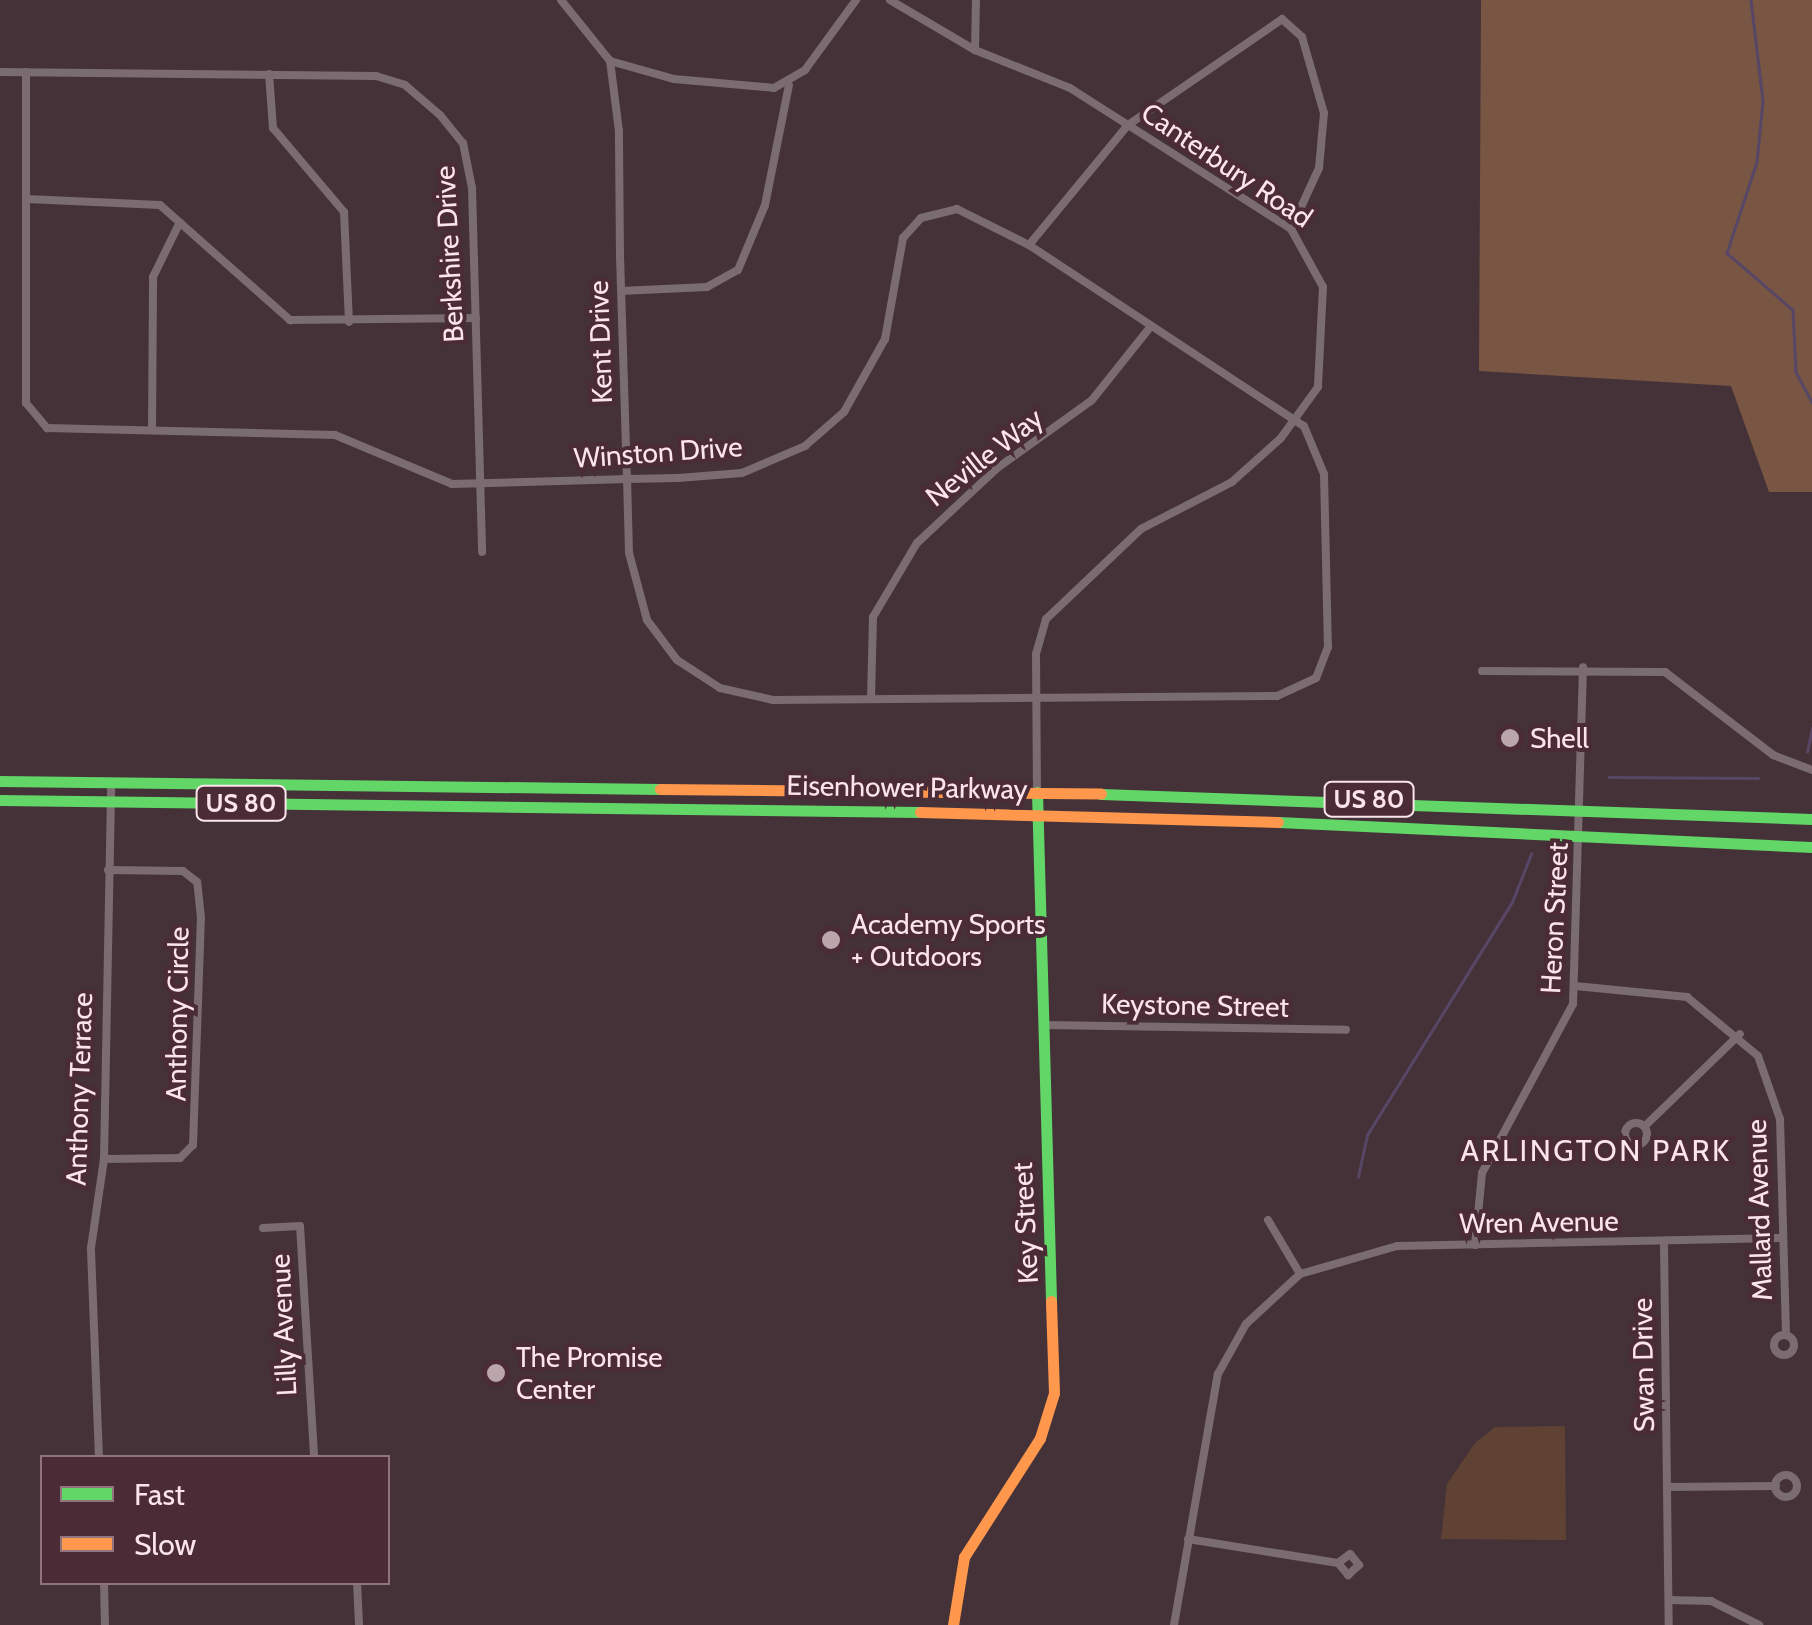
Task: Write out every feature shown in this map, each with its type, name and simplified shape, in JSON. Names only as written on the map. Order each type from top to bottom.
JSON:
[{"type":"main road","name":"Eisenhower Parkway","points":[[0,781],[1037,792],[1812,818]]},
{"type":"main road","name":"Key Street","points":[[953,1625],[964,1557],[1040,1438],[1054,1392],[1037,792]]},
{"type":"main road","name":"Eisenhower Parkway","points":[[0,800],[1037,813],[1812,847]]},
{"type":"street","points":[[561,0],[610,61],[708,84],[788,84]]},
{"type":"street","points":[[621,291],[707,287],[744,263],[788,84],[856,0]]},
{"type":"street","name":"Canterbury Road","points":[[890,0],[975,50],[1070,88],[1291,229],[1318,267],[1326,307],[1318,387],[1295,420],[1232,482],[1141,529],[1046,619],[1036,698],[1037,792]]},
{"type":"street","points":[[975,50],[976,0]]},
{"type":"street","points":[[1029,245],[1128,125],[1274,22],[1292,21],[1324,112],[1319,168],[1291,229]]},
{"type":"street","name":"Kent Drive","points":[[610,61],[628,479],[638,599],[677,660],[755,698],[1036,698]]},
{"type":"street","name":"Berkshire Drive","points":[[0,72],[386,78],[454,129],[469,158],[482,552]]},
{"type":"street","name":"Winston Drive","points":[[26,72],[30,414],[46,428],[335,435],[439,482],[482,484],[742,473],[826,430],[877,358],[896,258],[921,218],[974,212],[1029,245],[1295,420],[1314,440],[1324,474],[1328,647],[1316,678],[1277,696],[1036,698]]},
{"type":"street","points":[[270,74],[273,128],[344,212],[349,322]]},
{"type":"street","points":[[26,199],[145,199],[180,222],[284,316],[349,322],[476,318]]},
{"type":"street","points":[[152,430],[153,277],[180,222]]},
{"type":"street","name":"Neville Way","points":[[871,699],[872,618],[908,555],[959,499],[1092,400],[1151,326]]},
{"type":"street","points":[[1482,671],[1642,667],[1680,678],[1773,755],[1812,770]]},
{"type":"street","name":"Heron Street","points":[[1475,1245],[1482,1174],[1561,1038],[1575,986],[1583,668]]},
{"type":"street","name":"Anthony Terrace","points":[[99,1455],[91,1248],[104,1159],[110,782]]},
{"type":"street","name":"Anthony Circle","points":[[104,1159],[180,1158],[196,1139],[201,918],[198,882],[183,871],[108,870]]},
{"type":"street","name":"Mallard Avenue","points":[[1575,986],[1676,993],[1740,1034],[1778,1104],[1786,1335]]},
{"type":"street","name":"Keystone Street","points":[[1044,1025],[1346,1030]]},
{"type":"street","points":[[1645,1126],[1740,1034]]},
{"type":"street","points":[[1268,1220],[1300,1274]]},
{"type":"street","name":"Lilly Avenue","points":[[262,1228],[300,1226],[314,1455]]},
{"type":"street","name":"Wren Avenue","points":[[1174,1625],[1218,1374],[1246,1324],[1300,1274],[1375,1248],[1782,1238]]},
{"type":"street","name":"Swan Drive","points":[[1664,1242],[1669,1625]]},
{"type":"street","points":[[1667,1486],[1776,1486]]},
{"type":"street","points":[[1188,1540],[1338,1563]]},
{"type":"street","points":[[104,1585],[105,1625]]},
{"type":"street","points":[[356,1585],[360,1625]]},
{"type":"street","points":[[1670,1600],[1710,1602],[1760,1625]]},
{"type":"shaded area","points":[[1481,0],[1812,0],[1812,492],[1769,492],[1731,386],[1479,371]]},
{"type":"shaded area","points":[[1565,1426],[1566,1540],[1441,1539],[1447,1484],[1475,1443],[1495,1427]]},
{"type":"waterway","points":[[1751,0],[1763,101],[1757,162],[1727,253],[1793,310],[1796,372],[1812,402]]},
{"type":"waterway","points":[[1807,752],[1812,729]]},
{"type":"waterway","points":[[1609,777],[1758,778]]},
{"type":"waterway","points":[[1358,1177],[1367,1135],[1512,902],[1531,854]]},
{"type":"traffic: fast","points":[[0,781],[660,789]]},
{"type":"traffic: fast","points":[[1037,792],[1051,1301]]},
{"type":"traffic: fast","points":[[1101,794],[1812,819]]},
{"type":"traffic: fast","points":[[0,800],[920,812]]},
{"type":"traffic: fast","points":[[1278,822],[1812,847]]},
{"type":"traffic: slow","points":[[660,789],[1101,794]]},
{"type":"traffic: slow","points":[[920,812],[1278,822]]},
{"type":"traffic: slow","points":[[953,1625],[964,1557],[1040,1438],[1054,1393],[1051,1301]]},
{"type":"place","name":"Shell","points":[[1510,738]]},
{"type":"place","name":"Academy Sports + Outdoors","points":[[831,940]]},
{"type":"place","name":"The Promise Center","points":[[496,1373]]},
{"type":"district","name":"ARLINGTON PARK","points":[[1596,1151]]}]
